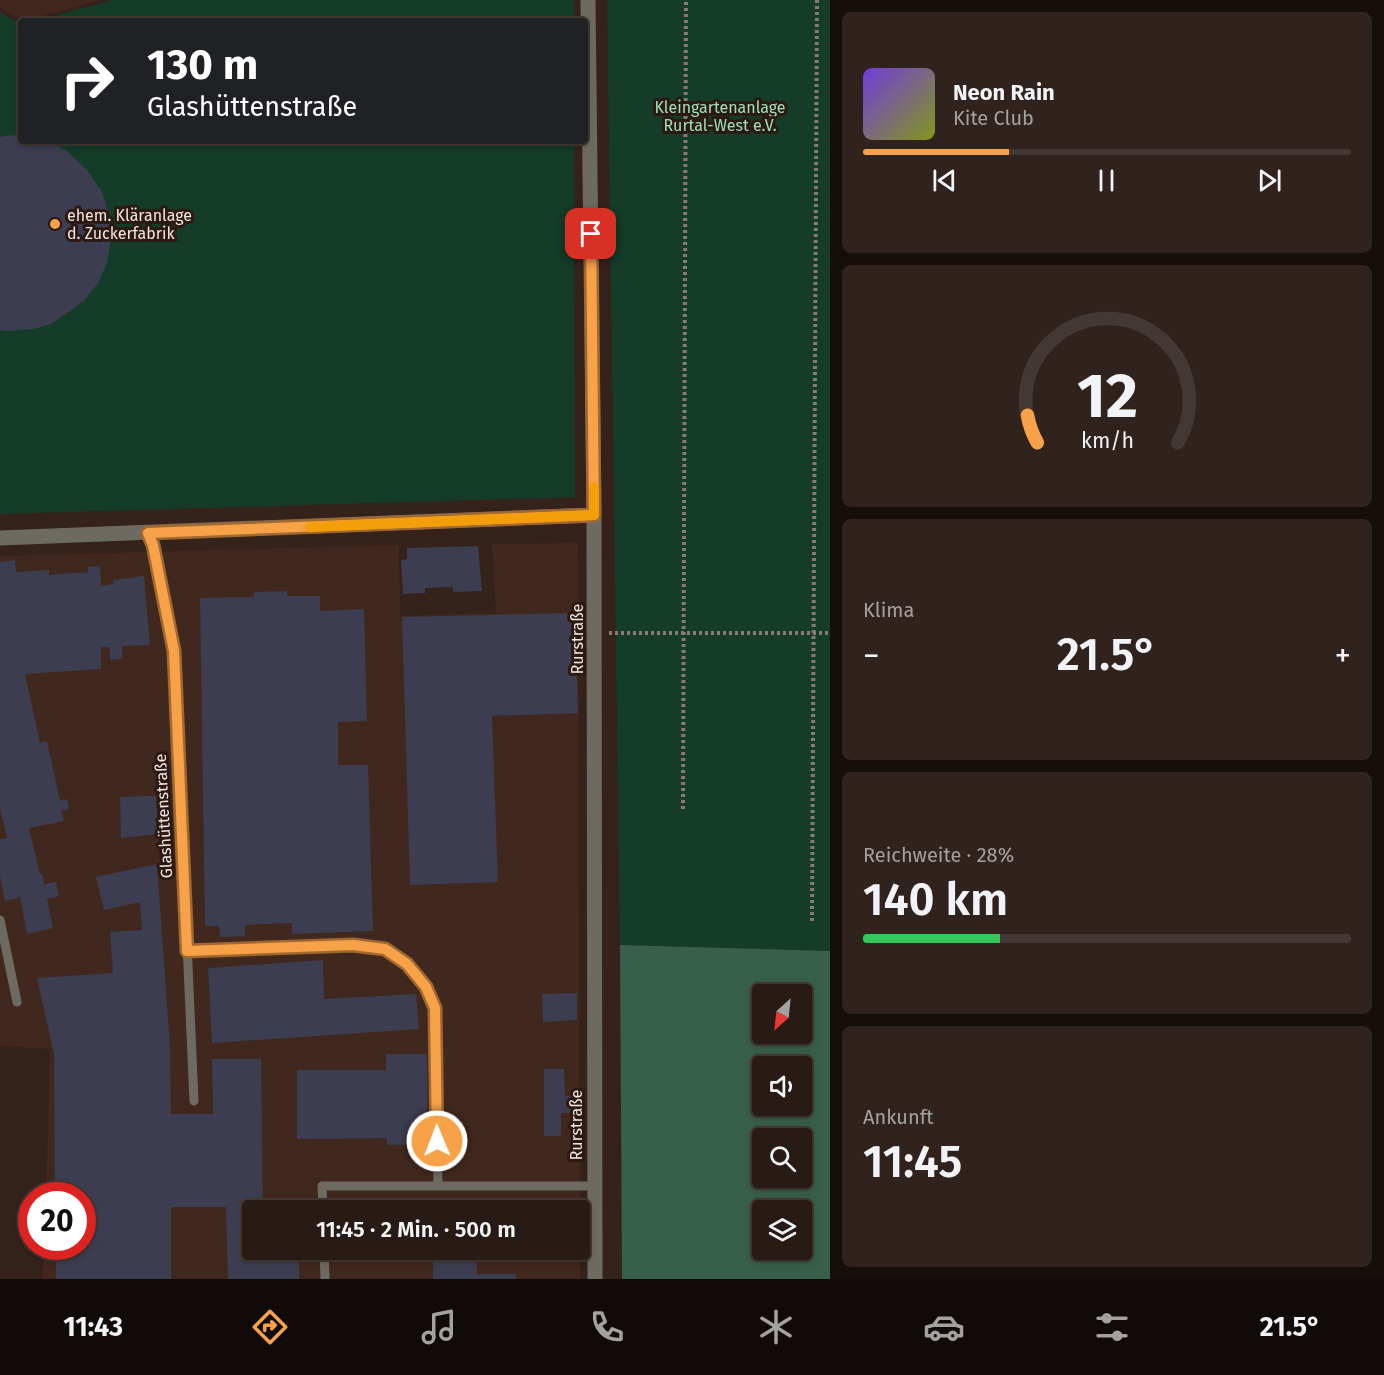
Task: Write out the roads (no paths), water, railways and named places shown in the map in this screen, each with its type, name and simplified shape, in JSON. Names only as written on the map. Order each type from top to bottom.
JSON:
[{"type":"street","name":"Rurstraße","points":[[588,0],[595,633],[595,1279]]},
{"type":"street","points":[[0,538],[594,515]]},
{"type":"lane","name":"Glashüttenstraße","points":[[148,533],[161,578],[174,651],[194,1101]]},
{"type":"lane","points":[[0,920],[17,1002]]},
{"type":"lane","points":[[187,951],[353,945],[385,949],[407,964],[426,987],[435,1008],[438,1186]]},
{"type":"lane","points":[[323,1200],[322,1186],[594,1186]]},
{"type":"lane","points":[[324,1260],[325,1279]]},
{"type":"place","name":"ehem. Kläranlage d. Zuckerfabrik","points":[[55,224]]},
{"type":"park label","name":"Kleingartenanlage Rurtal-West e.V.","points":[[720,116]]}]
